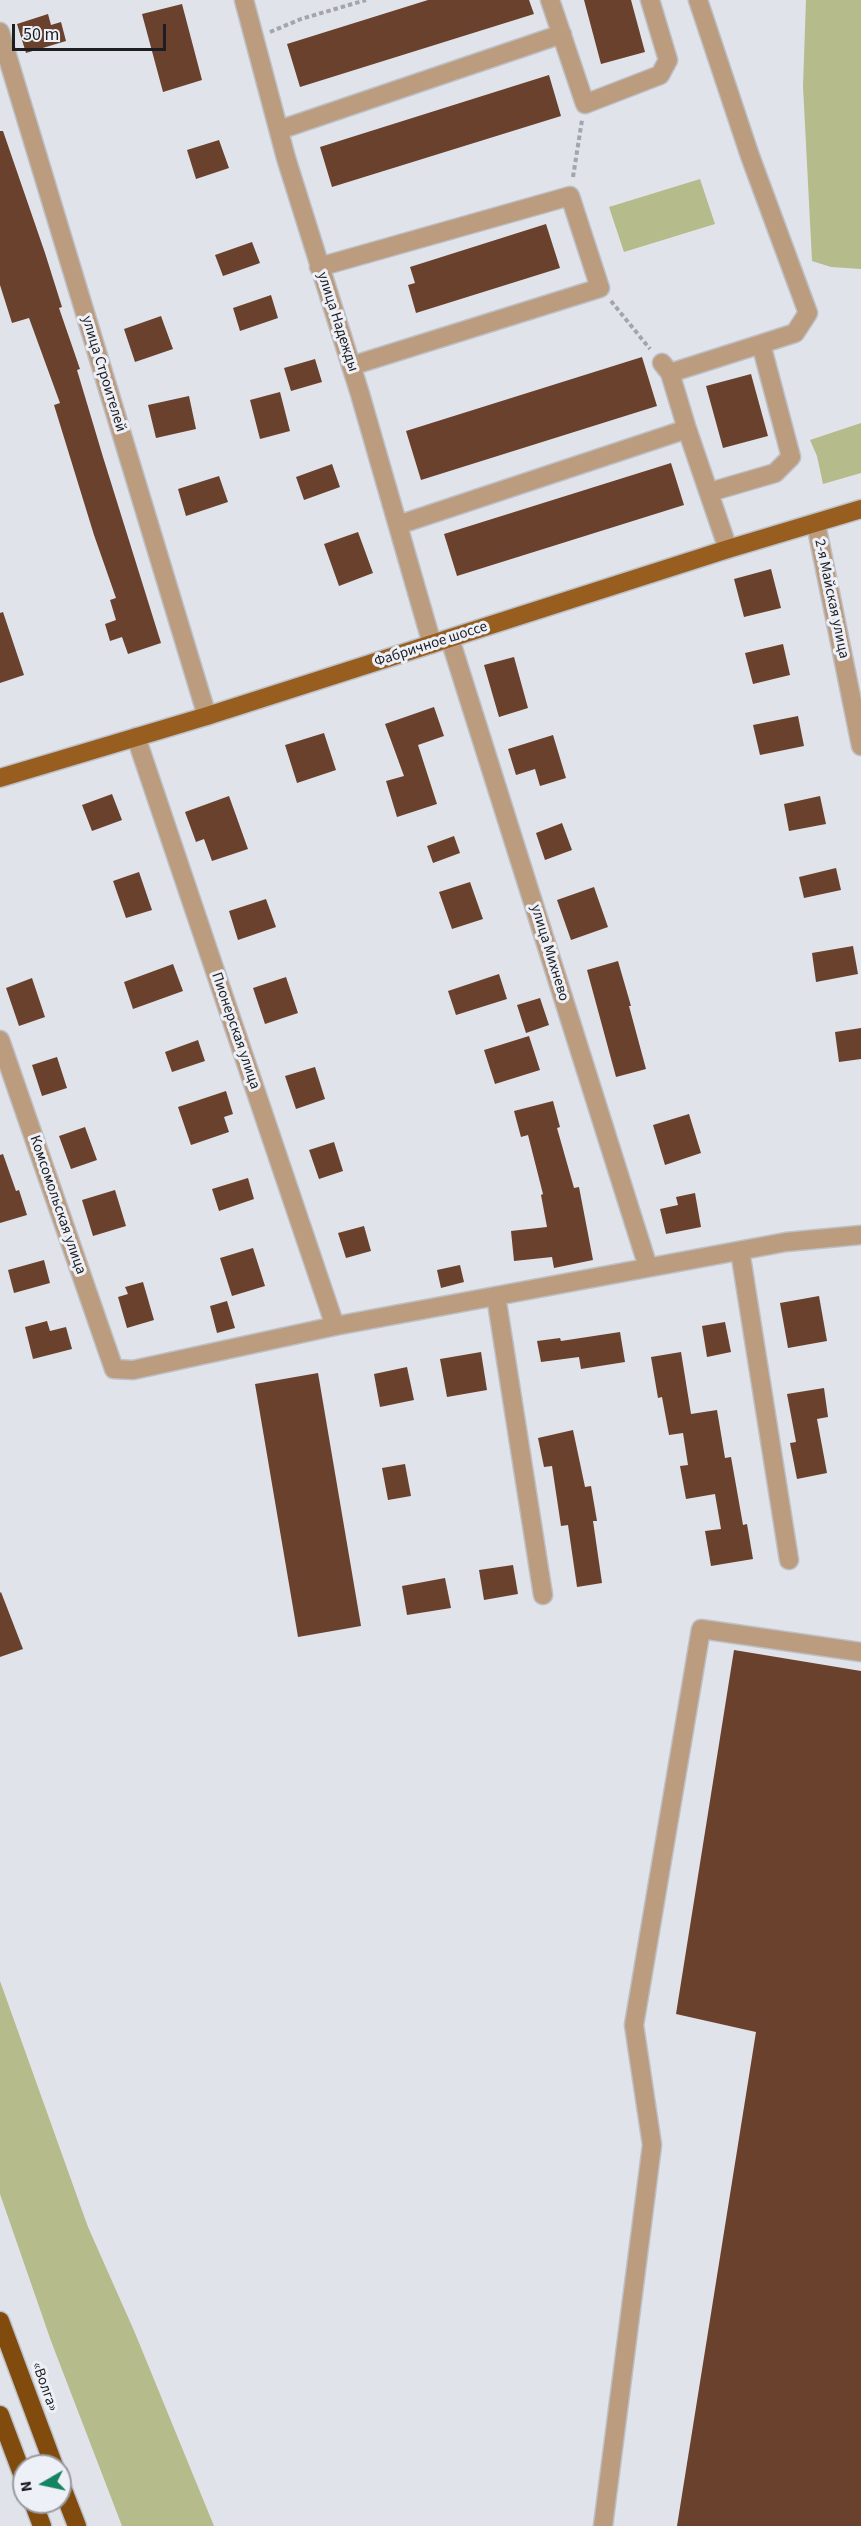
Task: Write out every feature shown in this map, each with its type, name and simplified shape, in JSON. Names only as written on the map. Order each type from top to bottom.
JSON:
[{"type":"highway","name":"«Волга»","points":[[0,2321],[50,2454]]},
{"type":"highway","points":[[0,2415],[15,2454]]},
{"type":"main road","name":"Фабричное шоссе","points":[[0,778],[207,716],[728,549],[861,509]]},
{"type":"street","name":"улица Надежды","points":[[244,0],[279,130],[432,644]]},
{"type":"street","points":[[550,0],[585,104],[660,75],[668,60],[650,0]]},
{"type":"street","points":[[698,0],[750,156],[808,313],[795,333],[666,368],[728,549]]},
{"type":"street","name":"улица Строителей","points":[[0,32],[207,716]]},
{"type":"street","points":[[279,130],[562,34]]},
{"type":"street","points":[[320,267],[570,196],[600,288],[351,366]]},
{"type":"street","points":[[710,492],[775,473],[791,457],[760,344]]},
{"type":"street","points":[[398,525],[687,429]]},
{"type":"street","name":"2-я Майская улица","points":[[816,524],[861,746]]},
{"type":"street","name":"улица Михнево","points":[[450,639],[648,1267]]},
{"type":"street","name":"Пионерская улица","points":[[136,737],[335,1326]]},
{"type":"street","name":"Комсомольская улица","points":[[0,1040],[114,1369],[133,1370],[335,1326]]},
{"type":"street","points":[[335,1326],[786,1242],[861,1235]]},
{"type":"street","points":[[740,1251],[789,1560]]},
{"type":"street","points":[[496,1296],[543,1594]]},
{"type":"street","points":[[603,2526],[652,2145],[634,2025],[701,1629],[861,1652]]},
{"type":"path","points":[[255,38],[301,19],[366,0]]},
{"type":"path","points":[[570,196],[585,104]]},
{"type":"path","points":[[600,288],[666,368]]},
{"type":"green space","points":[[806,0],[861,0],[861,269],[831,267],[812,261],[803,86]]},
{"type":"green space","points":[[700,179],[715,224],[624,252],[609,207]]},
{"type":"green space","points":[[861,423],[861,473],[823,484],[817,456],[810,440]]},
{"type":"green space","points":[[0,1981],[88,2227],[135,2333],[214,2526],[122,2526],[51,2341],[0,2194]]},
{"type":"building","points":[[428,0],[529,0],[534,14],[300,87],[287,44]]},
{"type":"building","points":[[584,0],[631,0],[645,52],[601,64]]},
{"type":"building","points":[[182,4],[202,80],[163,92],[142,14]]},
{"type":"building","points":[[48,14],[51,25],[61,22],[66,41],[26,53],[17,24]]},
{"type":"building","points":[[549,75],[561,116],[332,187],[320,147]]},
{"type":"building","points":[[0,131],[3,131],[62,307],[59,308],[80,369],[77,370],[161,643],[128,654],[122,637],[110,641],[105,624],[116,620],[110,600],[116,598],[54,405],[60,403],[29,318],[12,323],[0,285]]},
{"type":"building","points":[[219,140],[229,168],[196,179],[187,150]]},
{"type":"building","points":[[546,224],[560,268],[416,313],[408,285],[415,283],[410,267]]},
{"type":"building","points":[[252,242],[260,263],[223,276],[215,255]]},
{"type":"building","points":[[271,295],[278,318],[240,331],[233,308]]},
{"type":"building","points":[[161,316],[173,349],[135,362],[124,329]]},
{"type":"building","points":[[642,357],[657,406],[421,480],[406,431]]},
{"type":"building","points":[[315,359],[322,382],[291,391],[284,368]]},
{"type":"building","points":[[751,374],[768,436],[723,448],[706,386]]},
{"type":"building","points":[[280,392],[290,431],[260,439],[250,400]]},
{"type":"building","points":[[189,396],[196,429],[156,438],[148,405]]},
{"type":"building","points":[[671,463],[684,505],[457,576],[444,534]]},
{"type":"building","points":[[332,464],[340,487],[304,500],[296,477]]},
{"type":"building","points":[[219,476],[228,502],[186,516],[178,489]]},
{"type":"building","points":[[358,532],[373,573],[339,586],[324,544]]},
{"type":"building","points":[[771,569],[781,608],[744,617],[734,579]]},
{"type":"building","points":[[3,612],[24,675],[0,683],[0,613]]},
{"type":"building","points":[[783,644],[790,675],[753,684],[745,653]]},
{"type":"building","points":[[514,657],[528,708],[499,717],[484,665]]},
{"type":"building","points":[[434,707],[444,736],[418,745],[437,804],[397,817],[386,781],[404,776],[385,724]]},
{"type":"building","points":[[798,716],[804,746],[760,755],[753,725]]},
{"type":"building","points":[[324,733],[336,770],[297,783],[285,745]]},
{"type":"building","points":[[553,735],[566,778],[540,786],[535,769],[516,775],[508,749]]},
{"type":"building","points":[[112,794],[122,820],[92,831],[82,805]]},
{"type":"building","points":[[229,796],[248,849],[212,861],[204,839],[196,842],[185,812]]},
{"type":"building","points":[[820,796],[826,824],[789,831],[784,804]]},
{"type":"building","points":[[562,823],[572,850],[545,860],[536,833]]},
{"type":"building","points":[[454,836],[460,853],[433,863],[427,846]]},
{"type":"building","points":[[836,868],[841,890],[804,898],[799,877]]},
{"type":"building","points":[[139,872],[152,910],[126,918],[113,881]]},
{"type":"building","points":[[470,882],[483,919],[452,929],[439,892]]},
{"type":"building","points":[[594,887],[608,927],[571,940],[557,900]]},
{"type":"building","points":[[266,899],[276,927],[238,940],[229,911]]},
{"type":"building","points":[[853,946],[858,974],[816,982],[812,953]]},
{"type":"building","points":[[618,961],[646,1069],[616,1077],[587,970]]},
{"type":"building","points":[[173,964],[183,991],[133,1009],[124,982]]},
{"type":"building","points":[[499,974],[507,999],[456,1015],[448,991]]},
{"type":"building","points":[[286,977],[298,1013],[265,1024],[253,988]]},
{"type":"building","points":[[32,978],[45,1017],[19,1026],[6,988]]},
{"type":"building","points":[[540,998],[549,1025],[526,1033],[517,1005]]},
{"type":"building","points":[[861,1028],[861,1059],[839,1062],[835,1032]]},
{"type":"building","points":[[529,1036],[540,1070],[495,1084],[484,1050]]},
{"type":"building","points":[[198,1040],[205,1061],[172,1072],[165,1052]]},
{"type":"building","points":[[57,1057],[67,1088],[42,1096],[32,1065]]},
{"type":"building","points":[[315,1067],[325,1099],[296,1109],[285,1076]]},
{"type":"building","points":[[226,1091],[233,1114],[224,1117],[229,1132],[191,1145],[178,1107]]},
{"type":"building","points":[[553,1101],[560,1127],[557,1128],[574,1188],[579,1187],[593,1260],[554,1268],[552,1257],[514,1261],[511,1231],[547,1227],[541,1195],[543,1194],[528,1135],[521,1137],[514,1111]]},
{"type":"building","points":[[689,1114],[701,1153],[665,1165],[653,1125]]},
{"type":"building","points":[[85,1127],[97,1160],[71,1169],[59,1136]]},
{"type":"building","points":[[334,1142],[343,1171],[319,1179],[309,1150]]},
{"type":"building","points":[[3,1154],[27,1215],[0,1223],[0,1155]]},
{"type":"building","points":[[248,1178],[254,1199],[219,1211],[212,1189]]},
{"type":"building","points":[[115,1190],[126,1226],[93,1236],[82,1200]]},
{"type":"building","points":[[695,1193],[701,1227],[666,1234],[660,1209],[678,1205],[676,1197]]},
{"type":"building","points":[[364,1226],[371,1251],[346,1258],[338,1233]]},
{"type":"building","points":[[253,1248],[265,1286],[232,1296],[220,1258]]},
{"type":"building","points":[[44,1260],[50,1283],[14,1293],[8,1270]]},
{"type":"building","points":[[460,1265],[464,1282],[441,1288],[437,1270]]},
{"type":"building","points":[[143,1282],[154,1320],[127,1328],[118,1297],[128,1294],[125,1287]]},
{"type":"building","points":[[819,1296],[827,1341],[788,1348],[780,1303]]},
{"type":"building","points":[[227,1301],[235,1328],[217,1333],[210,1306]]},
{"type":"building","points":[[47,1321],[50,1331],[66,1327],[72,1349],[33,1359],[25,1327]]},
{"type":"building","points":[[725,1322],[731,1352],[707,1357],[702,1326]]},
{"type":"building","points":[[620,1332],[625,1362],[581,1369],[579,1357],[541,1362],[537,1341],[560,1338],[561,1341]]},
{"type":"building","points":[[481,1352],[487,1390],[447,1397],[440,1359]]},
{"type":"building","points":[[681,1352],[691,1414],[717,1410],[725,1458],[731,1457],[743,1525],[747,1524],[753,1559],[711,1566],[705,1531],[721,1529],[715,1494],[686,1499],[680,1466],[688,1465],[683,1433],[669,1435],[662,1397],[658,1398],[651,1357]]},
{"type":"building","points":[[407,1367],[414,1400],[380,1407],[374,1374]]},
{"type":"building","points":[[318,1373],[361,1626],[298,1637],[255,1384]]},
{"type":"building","points":[[824,1388],[828,1417],[817,1419],[827,1473],[797,1479],[790,1443],[796,1442],[787,1394]]},
{"type":"building","points":[[573,1430],[585,1487],[591,1486],[597,1521],[593,1521],[602,1583],[577,1587],[568,1525],[561,1526],[552,1466],[544,1467],[538,1438]]},
{"type":"building","points":[[405,1464],[411,1496],[388,1500],[382,1468]]},
{"type":"building","points":[[513,1565],[518,1594],[484,1600],[479,1570]]},
{"type":"building","points":[[445,1578],[451,1608],[407,1615],[402,1586]]},
{"type":"building","points":[[0,1593],[23,1649],[0,1657]]},
{"type":"building","points":[[734,1650],[861,1671],[861,2526],[677,2526],[756,2032],[676,2014]]}]
